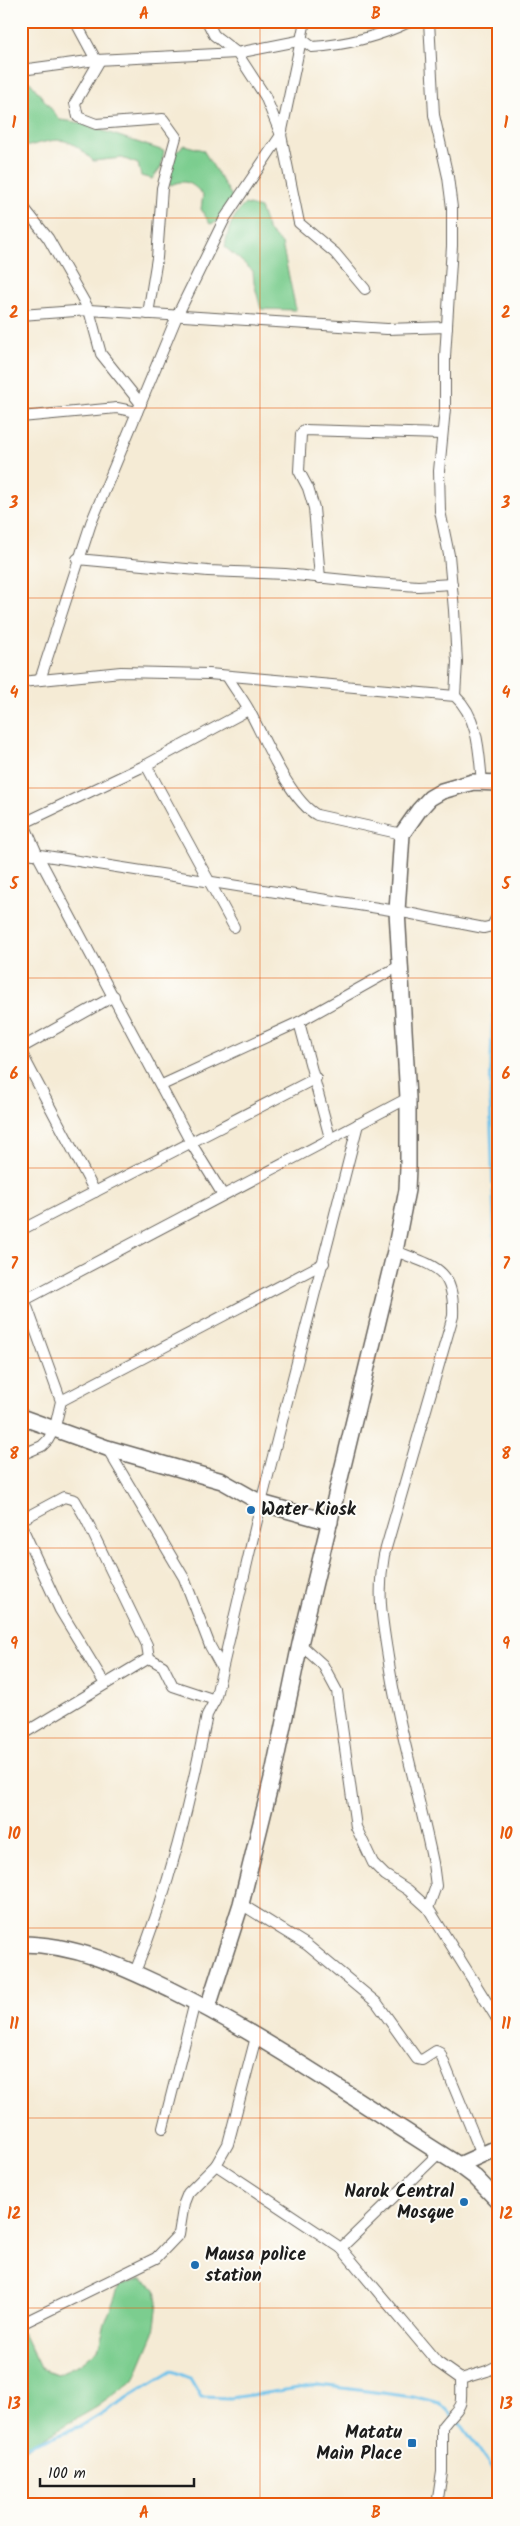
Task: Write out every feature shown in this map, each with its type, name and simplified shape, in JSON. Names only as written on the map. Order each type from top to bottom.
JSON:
[{"type":"street","points":[[75,21],[98,60]]},
{"type":"street","points":[[207,21],[214,36],[237,54],[265,96],[281,135],[299,223],[335,253],[365,289]]},
{"type":"street","points":[[40,680],[78,559],[177,316],[225,218],[281,135],[303,40],[305,21]]},
{"type":"street","points":[[21,70],[98,60],[237,54],[303,40],[312,47],[328,46],[372,36],[411,21]]},
{"type":"street","points":[[429,21],[434,115],[448,177],[452,208],[439,471],[440,511],[449,555],[452,584],[457,662],[455,696],[468,712],[477,736],[482,783]]},
{"type":"street","points":[[98,60],[75,103],[78,118],[96,124],[163,120],[176,137],[162,188],[157,258],[148,314]]},
{"type":"street","points":[[21,204],[48,238],[89,310],[101,354],[139,408]]},
{"type":"street","points":[[21,315],[89,310],[387,329],[447,327]]},
{"type":"street","points":[[21,417],[117,408],[139,408]]},
{"type":"street","points":[[320,578],[314,508],[308,488],[299,471],[302,434],[304,430],[442,434]]},
{"type":"street","points":[[78,559],[208,571],[286,574],[418,586],[452,584]]},
{"type":"street","points":[[21,682],[121,672],[227,676],[455,696]]},
{"type":"street","points":[[227,676],[292,789],[311,812],[402,834]]},
{"type":"street","points":[[223,1195],[191,1143],[162,1084],[38,856],[23,820],[146,765],[248,710]]},
{"type":"street","points":[[146,765],[212,882],[234,927]]},
{"type":"street","points":[[163,2128],[202,2005],[241,1904],[273,1774],[300,1644],[408,1190],[408,1098],[397,911],[402,834],[430,798],[463,785],[499,783]]},
{"type":"street","points":[[21,852],[397,911],[484,928],[492,926],[499,913]]},
{"type":"street","points":[[162,1084],[299,1022],[401,965]]},
{"type":"street","points":[[95,1192],[21,1050],[114,996]]},
{"type":"street","points":[[299,1022],[316,1078],[330,1138]]},
{"type":"street","points":[[21,1230],[316,1078]]},
{"type":"street","points":[[23,1301],[408,1098]]},
{"type":"street","points":[[135,1972],[159,1906],[180,1837],[207,1716],[215,1700],[261,1503],[324,1263],[358,1124]]},
{"type":"street","points":[[395,1251],[436,1267],[442,1272],[452,1288],[454,1305],[454,1316],[384,1555],[379,1582],[379,1603],[390,1676],[433,1863],[436,1886],[428,1908]]},
{"type":"street","points":[[61,1401],[324,1263]]},
{"type":"street","points":[[21,1290],[23,1301],[61,1401],[55,1428],[48,1440],[42,1446],[21,1455]]},
{"type":"street","points":[[21,1417],[107,1448],[222,1481],[261,1503],[330,1522]]},
{"type":"street","points":[[107,1448],[184,1578],[210,1646],[222,1668]]},
{"type":"street","points":[[21,1520],[64,1497],[75,1500],[147,1645],[149,1658]]},
{"type":"street","points":[[21,1525],[60,1610],[106,1684]]},
{"type":"street","points":[[300,1644],[323,1665],[337,1691],[356,1827],[363,1846],[373,1863],[385,1875],[408,1890],[428,1908],[499,2022]]},
{"type":"street","points":[[149,1658],[163,1666],[172,1686],[215,1700]]},
{"type":"street","points":[[21,1735],[149,1658]]},
{"type":"street","points":[[241,1904],[307,1945],[377,2003],[417,2059],[422,2060],[436,2051],[440,2053],[482,2156]]},
{"type":"street","points":[[21,1944],[45,1944],[67,1948],[135,1972],[202,2005],[346,2091],[475,2177],[499,2202]]},
{"type":"street","points":[[21,2324],[156,2258],[179,2234],[188,2193],[216,2165],[228,2144],[256,2037]]},
{"type":"street","points":[[459,2166],[499,2147]]},
{"type":"street","points":[[341,2248],[438,2153]]},
{"type":"street","points":[[216,2165],[341,2248],[437,2362],[460,2379],[462,2403],[460,2410],[442,2427],[440,2439],[442,2472],[437,2505]]},
{"type":"street","points":[[460,2379],[487,2372],[499,2365]]},
{"type":"green space","points":[[30,82],[60,120],[76,122],[164,151],[161,167],[152,179],[141,176],[138,164],[122,158],[93,161],[75,145],[60,140],[21,148],[21,83]]},
{"type":"green space","points":[[184,145],[203,150],[233,198],[217,222],[210,224],[201,209],[203,195],[196,188],[185,182],[171,185],[166,181],[172,155]]},
{"type":"green space","points":[[245,204],[260,208],[268,230],[282,244],[296,310],[261,309],[253,271],[225,247],[231,224]]},
{"type":"green space","points":[[142,2278],[156,2288],[158,2303],[154,2333],[134,2380],[97,2407],[21,2451],[21,2334],[23,2333],[40,2368],[57,2374],[80,2364],[98,2349],[105,2323],[119,2286]]},
{"type":"waterway","points":[[499,950],[492,1028],[490,1095],[495,1259],[499,1274]]},
{"type":"waterway","points":[[21,2448],[81,2426],[172,2371],[190,2378],[201,2397],[231,2398],[319,2385],[413,2397],[440,2404],[463,2427],[499,2478]]},
{"type":"place","name":"Water Kiosk","points":[[251,1510]]},
{"type":"place","name":"Narok Central Mosque","points":[[464,2202]]},
{"type":"place","name":"Mausa police station","points":[[195,2265]]},
{"type":"place","name":"Matatu Main Place","points":[[412,2443]]}]
